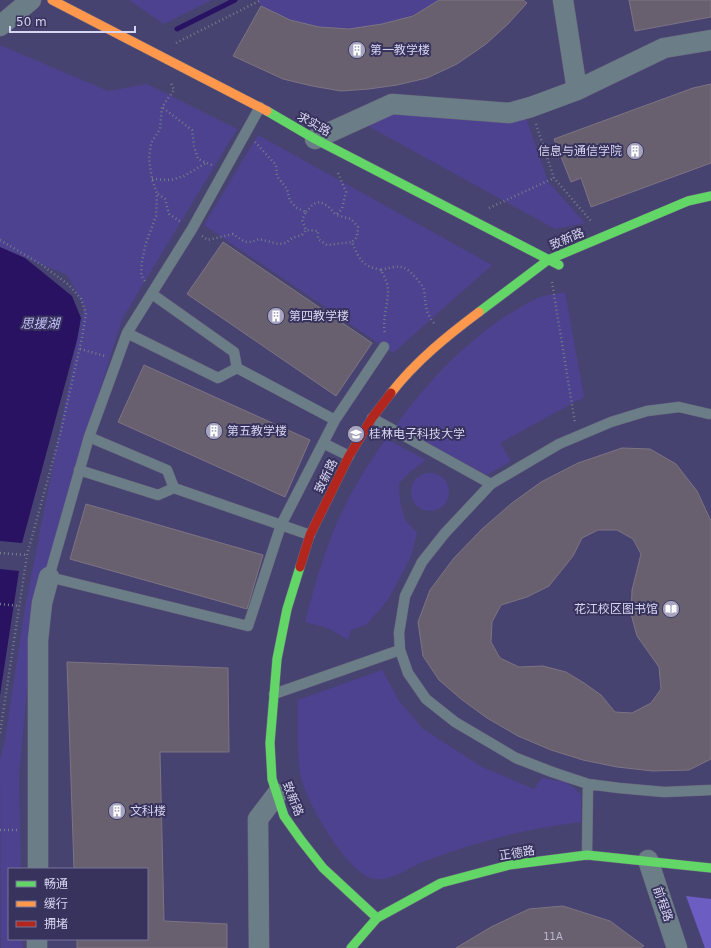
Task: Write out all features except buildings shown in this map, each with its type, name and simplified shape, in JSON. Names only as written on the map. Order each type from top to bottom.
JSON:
[{"type":"street","points":[[0,26],[31,0]]},
{"type":"street","name":"求实路","points":[[52,0],[260,107],[315,140],[565,268]]},
{"type":"street","points":[[563,0],[577,90]]},
{"type":"street","points":[[315,140],[392,104],[509,113],[531,107],[577,90],[664,48],[711,40]]},
{"type":"street","name":"致新路","points":[[377,918],[323,868],[301,840],[284,816],[272,779],[270,743],[277,659],[287,609],[310,535],[349,456],[372,418],[405,375],[446,337],[548,260],[688,201],[711,196]]},
{"type":"street","points":[[38,868],[38,640],[42,603],[48,577]]},
{"type":"street","points":[[259,948],[258,819],[277,794]]},
{"type":"street","name":"正德路","points":[[351,948],[377,918],[441,883],[509,865],[587,855],[648,860],[711,868]]},
{"type":"street","name":"前程路","points":[[648,860],[677,948]]},
{"type":"lane","points":[[260,107],[192,229],[127,334],[79,470],[48,577],[248,626],[281,525],[335,420],[384,347]]},
{"type":"lane","points":[[152,294],[234,352],[237,368]]},
{"type":"lane","points":[[127,334],[218,378],[237,368]]},
{"type":"lane","points":[[237,368],[335,420]]},
{"type":"lane","points":[[709,414],[679,407],[647,411],[611,422],[559,444],[491,484],[445,533],[422,562],[405,596],[399,633],[400,650],[408,673],[426,699],[455,722],[516,758],[588,784],[664,792],[711,790]]},
{"type":"lane","points":[[372,418],[491,484]]},
{"type":"lane","points":[[90,437],[167,470],[174,488]]},
{"type":"lane","points":[[323,443],[349,456]]},
{"type":"lane","points":[[79,470],[158,495],[174,488],[310,535]]},
{"type":"lane","points":[[273,695],[400,650]]},
{"type":"lane","points":[[587,855],[588,784]]},
{"type":"path","points":[[261,0],[158,54],[174,90],[162,107],[160,129],[151,143],[149,159],[152,179],[158,193],[165,199],[169,214],[208,240],[233,234],[245,242],[252,242],[259,239],[278,244],[286,244],[292,238],[302,235],[306,230]]},
{"type":"path","points":[[162,107],[192,130],[194,146],[198,159],[224,171]]},
{"type":"path","points":[[531,107],[554,178],[605,235]]},
{"type":"path","points":[[246,130],[276,166],[277,176],[287,189],[290,201],[297,208],[306,212]]},
{"type":"path","points":[[336,215],[342,209],[346,192],[334,165],[338,151]]},
{"type":"path","points":[[152,179],[171,180],[184,176],[206,163]]},
{"type":"path","points":[[466,218],[554,178]]},
{"type":"path","points":[[152,294],[141,274],[146,243],[156,216],[158,193]]},
{"type":"path","points":[[320,202],[328,206],[336,215],[350,219],[358,227],[357,237],[352,242],[327,245],[318,239],[318,231],[306,230],[302,220],[306,212],[314,204],[320,202]]},
{"type":"path","points":[[0,240],[42,265],[68,285],[81,299],[86,313],[80,348],[60,435],[27,555],[0,733]]},
{"type":"path","points":[[352,242],[358,256],[370,267],[381,270],[397,266],[408,269],[418,279],[424,289],[423,298],[425,309],[431,320],[446,337]]},
{"type":"path","points":[[548,260],[577,436]]},
{"type":"path","points":[[381,270],[386,280],[388,290],[385,312],[384,329],[386,338],[384,347]]},
{"type":"path","points":[[80,348],[117,360]]},
{"type":"path","points":[[0,553],[27,555]]},
{"type":"path","points":[[0,604],[19,606]]},
{"type":"shaded area","name":"桂林电子科技大学","points":[[0,0],[711,0],[711,948],[0,948]]},
{"type":"shaded area","points":[[129,0],[212,0],[164,24]]},
{"type":"shaded area","points":[[257,0],[439,0],[403,19],[361,28],[339,29],[318,27],[298,22],[269,11]]},
{"type":"shaded area","points":[[0,45],[108,91],[147,84],[237,129],[122,319],[61,517],[34,613],[19,777],[21,868],[8,868],[8,940],[22,940],[23,948],[1,948],[0,760],[5,740],[25,608],[84,306],[67,275],[0,247]]},
{"type":"shaded area","points":[[394,111],[526,118],[548,182],[585,223],[555,229],[368,126]]},
{"type":"shaded area","points":[[258,135],[492,265],[393,353],[204,225]]},
{"type":"shaded area","points":[[565,292],[584,397],[500,443],[511,461],[487,475],[396,426],[432,380],[474,339],[506,316],[532,301],[547,295]]},
{"type":"shaded area","points":[[386,439],[426,460],[411,471],[399,483],[400,502],[405,520],[417,533],[411,557],[387,601],[366,625],[351,630],[348,640],[328,628],[305,622],[316,582],[334,529],[361,476]]},
{"type":"shaded area","points":[[430,473],[440,476],[446,482],[449,492],[446,502],[440,508],[430,511],[420,508],[414,502],[411,492],[414,482],[420,476]]},
{"type":"shaded area","points":[[382,670],[399,701],[423,729],[482,767],[534,789],[542,778],[566,782],[581,794],[581,822],[551,826],[478,843],[423,862],[400,874],[388,878],[375,879],[364,875],[352,865],[329,835],[318,817],[303,785],[298,755],[298,700]]},
{"type":"shaded area","points":[[686,896],[711,899],[711,948],[705,948]]},
{"type":"water","name":"思援湖","points":[[0,247],[25,258],[72,296],[81,318],[77,340],[22,543],[0,541]]},
{"type":"water","points":[[0,569],[19,571],[0,695]]},
{"type":"waterway","points":[[177,29],[235,0]]},
{"type":"traffic: fast","points":[[267,111],[315,139],[559,265]]},
{"type":"traffic: fast","points":[[479,312],[548,260],[688,201],[711,196]]},
{"type":"traffic: fast","points":[[300,567],[287,609],[277,659],[270,743],[272,779],[284,816],[301,840],[323,868],[377,918]]},
{"type":"traffic: fast","points":[[351,948],[377,918],[441,883],[509,865],[587,855],[711,868]]},
{"type":"traffic: slow","points":[[52,0],[267,111]]},
{"type":"traffic: slow","points":[[391,393],[411,370],[432,350],[479,312]]},
{"type":"traffic: jam","points":[[300,567],[310,535],[349,456],[372,418],[391,393]]},
{"type":"place","name":"第一教学楼","points":[[357,50]]},
{"type":"place","name":"信息与通信学院","points":[[635,151]]},
{"type":"place","name":"第四教学楼","points":[[276,316]]},
{"type":"place","name":"第五教学楼","points":[[214,431]]},
{"type":"place","name":"桂林电子科技大学","points":[[356,434]]},
{"type":"place","name":"花江校区图书馆","points":[[671,609]]},
{"type":"place","name":"文科楼","points":[[117,811]]}]
